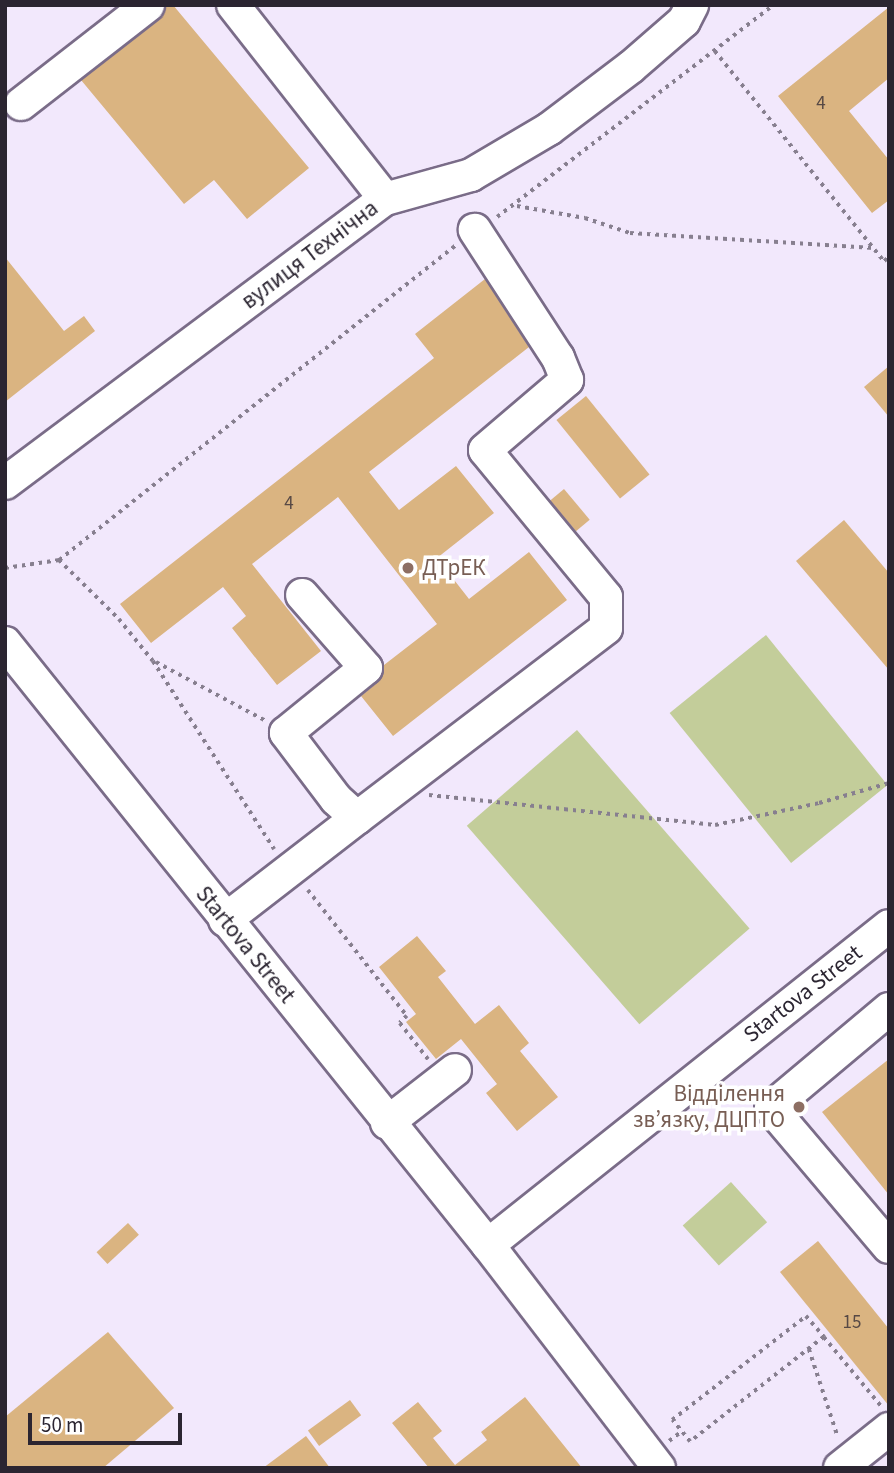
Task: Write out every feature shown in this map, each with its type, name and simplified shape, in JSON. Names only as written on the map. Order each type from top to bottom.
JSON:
[{"type":"street","points":[[21,104],[148,5]]},
{"type":"street","points":[[233,5],[385,199]]},
{"type":"street","name":"вулиця Технічна","points":[[5,483],[385,199],[471,175],[549,129],[631,67],[684,21],[692,5]]},
{"type":"street","points":[[225,920],[606,628],[606,597],[485,450],[567,380],[558,358],[475,230]]},
{"type":"street","points":[[302,595],[366,668],[286,733],[336,799],[357,818]]},
{"type":"street","name":"Startova Street","points":[[5,643],[494,1254],[659,1468]]},
{"type":"street","name":"Startova Street","points":[[494,1254],[889,926]]},
{"type":"street","name":"Startova Street","points":[[494,1254],[889,951]]},
{"type":"street","points":[[889,1009],[771,1108],[889,1247]]},
{"type":"street","points":[[387,1123],[449,1074]]},
{"type":"street","points":[[843,1465],[889,1429]]},
{"type":"path","points":[[5,568],[59,560],[475,230],[517,206],[773,5]]},
{"type":"path","points":[[715,51],[884,261],[889,257]]},
{"type":"path","points":[[517,206],[585,218],[630,233],[874,248]]},
{"type":"path","points":[[59,560],[119,619],[153,661],[289,872],[407,1016],[400,1023],[449,1074]]},
{"type":"path","points":[[153,661],[286,733]]},
{"type":"path","points":[[395,790],[715,825],[820,803],[889,783]]},
{"type":"path","points":[[824,1337],[690,1442],[672,1420],[806,1316],[824,1337],[889,1416]]},
{"type":"path","points":[[810,1349],[843,1465]]},
{"type":"green space","points":[[766,635],[887,785],[791,863],[670,713]]},
{"type":"green space","points":[[577,730],[750,928],[639,1024],[467,826]]},
{"type":"green space","points":[[731,1182],[767,1222],[719,1266],[683,1225]]},
{"type":"building","points":[[166,5],[173,5],[309,168],[247,219],[214,180],[184,204],[81,80],[159,19]]},
{"type":"building","points":[[889,7],[889,78],[849,111],[889,160],[889,200],[872,213],[778,96]]},
{"type":"building","points":[[5,257],[64,331],[84,316],[95,331],[5,402]]},
{"type":"building","points":[[485,279],[529,347],[369,472],[399,510],[456,466],[494,513],[437,558],[469,599],[529,552],[567,600],[393,736],[361,696],[378,682],[384,665],[437,624],[338,497],[252,564],[321,651],[277,685],[232,628],[246,616],[223,587],[151,643],[120,604],[434,358],[415,334]]},
{"type":"building","points":[[889,366],[889,417],[864,387]]},
{"type":"building","points":[[586,396],[650,474],[620,498],[556,420]]},
{"type":"building","points":[[564,489],[590,520],[576,531],[550,501]]},
{"type":"building","points":[[844,520],[889,573],[889,670],[796,561]]},
{"type":"building","points":[[417,936],[446,971],[438,977],[475,1024],[499,1005],[529,1043],[520,1051],[558,1097],[517,1131],[486,1093],[497,1084],[461,1039],[436,1059],[406,1022],[416,1014],[379,967]]},
{"type":"building","points":[[889,1059],[889,1195],[822,1112]]},
{"type":"building","points":[[128,1223],[139,1235],[107,1264],[97,1252]]},
{"type":"building","points":[[818,1241],[889,1329],[889,1406],[780,1272]]},
{"type":"building","points":[[108,1332],[174,1408],[103,1468],[5,1468],[5,1417]]},
{"type":"building","points":[[525,1397],[582,1468],[429,1468],[392,1423],[418,1402],[442,1431],[433,1438],[455,1465],[487,1440],[481,1432]]},
{"type":"building","points":[[350,1400],[361,1415],[319,1446],[308,1431]]},
{"type":"building","points":[[306,1436],[330,1468],[263,1468]]},
{"type":"place","name":"ДТрЕК","points":[[408,568]]},
{"type":"place","name":"Відділення зв’язку, ДЦПТО","points":[[799,1107]]}]
